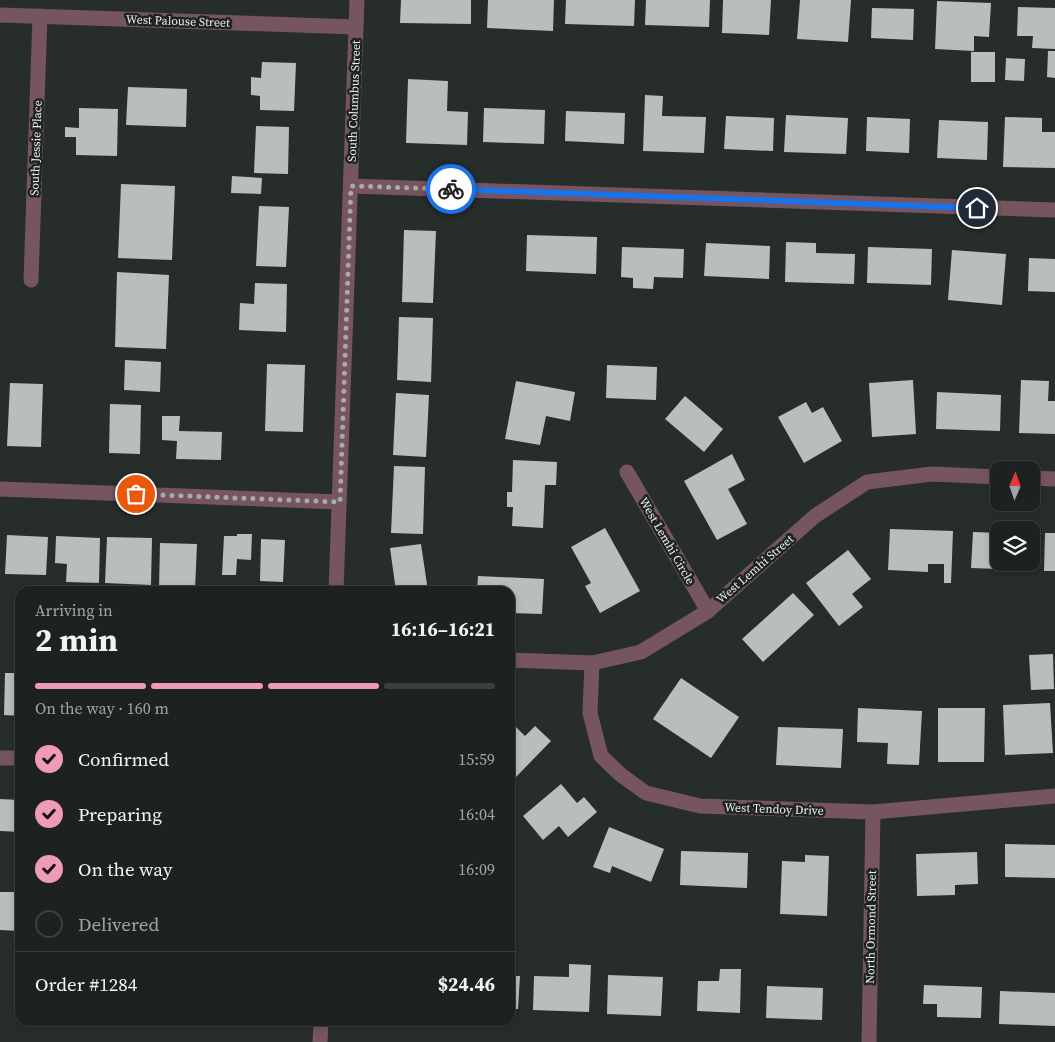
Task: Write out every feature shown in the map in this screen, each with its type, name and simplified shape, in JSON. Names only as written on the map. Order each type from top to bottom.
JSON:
[{"type":"street","name":"South Columbus Street","points":[[336,586],[357,0]]},
{"type":"street","name":"West Palouse Street","points":[[0,15],[356,27]]},
{"type":"street","name":"South Jessie Place","points":[[31,280],[40,16]]},
{"type":"street","points":[[351,186],[1055,210]]},
{"type":"street","name":"West Lemhi Circle","points":[[627,472],[708,611]]},
{"type":"street","name":"West Lemhi Street","points":[[515,660],[592,663],[640,652],[708,611],[815,516],[867,482],[932,474],[990,476]]},
{"type":"street","points":[[1040,478],[1055,478]]},
{"type":"street","points":[[0,489],[340,502]]},
{"type":"street","name":"West Tendoy Drive","points":[[592,663],[590,713],[601,756],[646,793],[700,806],[873,812],[1055,796]]},
{"type":"street","points":[[0,758],[15,758]]},
{"type":"street","name":"North Ormond Street","points":[[869,1042],[873,812]]},
{"type":"street","points":[[320,1042],[321,1026]]},
{"type":"building","points":[[401,0],[471,0],[471,24],[400,23]]},
{"type":"building","points":[[488,0],[554,0],[553,31],[487,28]]},
{"type":"building","points":[[566,0],[635,0],[634,26],[565,24]]},
{"type":"building","points":[[646,0],[710,0],[709,27],[645,25]]},
{"type":"building","points":[[723,0],[771,0],[769,35],[722,33]]},
{"type":"building","points":[[800,0],[851,0],[848,42],[797,39]]},
{"type":"building","points":[[937,1],[991,3],[989,37],[974,36],[974,51],[935,49]]},
{"type":"building","points":[[1018,7],[1055,8],[1055,49],[1032,48],[1033,36],[1017,36]]},
{"type":"building","points":[[872,8],[914,9],[913,40],[871,38]]},
{"type":"building","points":[[1048,51],[1055,51],[1055,78],[1047,77]]},
{"type":"building","points":[[971,52],[995,52],[995,82],[971,82]]},
{"type":"building","points":[[1006,58],[1025,59],[1024,81],[1005,80]]},
{"type":"building","points":[[262,62],[296,63],[294,111],[260,110],[260,96],[251,95],[251,77],[261,78]]},
{"type":"building","points":[[408,79],[448,81],[447,111],[468,112],[467,145],[406,143]]},
{"type":"building","points":[[128,87],[187,89],[186,127],[126,125]]},
{"type":"building","points":[[645,95],[663,96],[662,116],[706,117],[704,153],[643,151]]},
{"type":"building","points":[[79,108],[118,109],[117,156],[76,155],[76,137],[65,137],[65,127],[79,128]]},
{"type":"building","points":[[484,108],[545,110],[544,144],[483,142]]},
{"type":"building","points":[[566,111],[625,113],[624,144],[565,141]]},
{"type":"building","points":[[786,115],[848,118],[846,154],[784,152]]},
{"type":"building","points":[[726,116],[774,118],[773,151],[724,149]]},
{"type":"building","points":[[867,117],[910,119],[909,153],[866,151]]},
{"type":"building","points":[[1005,117],[1042,118],[1042,132],[1055,132],[1055,168],[1003,167]]},
{"type":"building","points":[[939,120],[988,122],[987,160],[937,158]]},
{"type":"building","points":[[256,126],[289,127],[288,174],[254,173]]},
{"type":"building","points":[[232,176],[262,178],[261,194],[231,193]]},
{"type":"building","points":[[121,184],[175,186],[172,260],[118,258]]},
{"type":"building","points":[[259,206],[289,207],[286,267],[256,266]]},
{"type":"building","points":[[404,230],[436,231],[433,303],[402,302]]},
{"type":"building","points":[[527,235],[597,237],[596,274],[526,271]]},
{"type":"building","points":[[786,242],[816,243],[816,253],[855,254],[854,284],[785,282]]},
{"type":"building","points":[[706,243],[770,246],[769,279],[704,276]]},
{"type":"building","points":[[622,247],[684,249],[683,278],[654,277],[653,289],[633,288],[633,278],[621,277]]},
{"type":"building","points":[[868,247],[932,249],[931,285],[867,283]]},
{"type":"building","points":[[952,250],[1006,254],[1002,305],[948,300]]},
{"type":"building","points":[[1029,258],[1055,259],[1055,292],[1028,291]]},
{"type":"building","points":[[117,272],[169,275],[166,349],[115,347]]},
{"type":"building","points":[[255,283],[287,284],[286,332],[239,330],[240,303],[254,304]]},
{"type":"building","points":[[399,317],[433,318],[431,382],[397,380]]},
{"type":"building","points":[[125,360],[161,362],[160,392],[124,390]]},
{"type":"building","points":[[267,364],[305,365],[303,432],[265,431]]},
{"type":"building","points":[[607,365],[657,367],[656,400],[606,398]]},
{"type":"building","points":[[913,380],[916,434],[872,437],[869,383]]},
{"type":"building","points":[[1021,380],[1049,381],[1048,401],[1055,401],[1055,434],[1019,433]]},
{"type":"building","points":[[516,381],[575,392],[570,421],[546,416],[540,445],[505,439]]},
{"type":"building","points":[[10,383],[43,384],[41,447],[7,446]]},
{"type":"building","points":[[937,392],[1001,395],[1000,431],[936,429]]},
{"type":"building","points":[[396,393],[429,395],[426,457],[393,455]]},
{"type":"building","points":[[685,396],[723,429],[704,452],[665,419]]},
{"type":"building","points":[[806,402],[812,413],[823,407],[842,441],[804,463],[778,417]]},
{"type":"building","points":[[110,404],[141,405],[140,454],[109,453]]},
{"type":"building","points":[[162,416],[180,416],[179,431],[222,432],[221,460],[176,459],[177,441],[162,440]]},
{"type":"building","points":[[732,454],[745,480],[728,489],[747,524],[717,540],[684,481]]},
{"type":"building","points":[[513,460],[557,462],[556,485],[545,485],[543,528],[512,526],[513,507],[507,507],[507,492],[512,492]]},
{"type":"building","points":[[394,466],[425,467],[423,534],[391,533]]},
{"type":"building","points":[[605,528],[640,591],[600,613],[585,586],[591,583],[571,547]]},
{"type":"building","points":[[890,529],[953,531],[951,583],[944,583],[944,564],[928,564],[928,572],[888,570]]},
{"type":"building","points":[[973,532],[990,533],[990,569],[971,568]]},
{"type":"building","points":[[1045,533],[1055,533],[1055,571],[1044,571]]},
{"type":"building","points":[[237,534],[252,534],[251,560],[237,559],[236,575],[222,575],[224,536],[237,536]]},
{"type":"building","points":[[7,535],[48,537],[46,575],[5,574]]},
{"type":"building","points":[[56,536],[100,538],[99,583],[66,582],[67,564],[55,563]]},
{"type":"building","points":[[107,537],[152,538],[151,585],[105,583]]},
{"type":"building","points":[[261,539],[285,540],[283,582],[260,581]]},
{"type":"building","points":[[160,543],[197,544],[195,586],[159,586]]},
{"type":"building","points":[[421,544],[427,586],[395,586],[390,548]]},
{"type":"building","points":[[848,550],[871,579],[852,594],[863,607],[839,626],[806,583]]},
{"type":"building","points":[[478,576],[544,579],[542,614],[515,613],[515,586],[477,586]]},
{"type":"building","points":[[793,593],[814,615],[763,662],[742,639]]},
{"type":"building","points":[[1053,654],[1054,689],[1031,690],[1029,655]]},
{"type":"building","points":[[5,673],[15,673],[15,716],[4,715]]},
{"type":"building","points":[[681,678],[739,717],[711,758],[653,719]]},
{"type":"building","points":[[1050,703],[1053,753],[1005,755],[1003,705]]},
{"type":"building","points":[[858,708],[922,711],[919,765],[887,764],[888,743],[857,742]]},
{"type":"building","points":[[938,708],[985,708],[984,762],[938,762]]},
{"type":"building","points":[[515,726],[525,736],[535,726],[551,741],[516,777]]},
{"type":"building","points":[[778,727],[843,729],[841,768],[776,765]]},
{"type":"building","points":[[561,784],[577,803],[584,797],[597,812],[568,837],[559,826],[543,840],[523,816]]},
{"type":"building","points":[[0,799],[15,800],[15,832],[0,831]]},
{"type":"building","points":[[609,827],[664,849],[651,882],[612,866],[610,873],[593,867]]},
{"type":"building","points":[[1005,844],[1055,845],[1055,878],[1005,877]]},
{"type":"building","points":[[681,851],[748,853],[747,888],[680,885]]},
{"type":"building","points":[[977,852],[978,884],[955,885],[955,895],[917,896],[916,854]]},
{"type":"building","points":[[805,855],[829,856],[827,916],[780,914],[782,861],[805,862]]},
{"type":"building","points":[[0,892],[15,892],[15,931],[0,930]]},
{"type":"building","points":[[569,964],[591,965],[589,1012],[533,1010],[534,976],[569,977]]},
{"type":"building","points":[[720,969],[741,969],[740,1013],[697,1011],[698,981],[719,981]]},
{"type":"building","points":[[608,975],[663,977],[661,1016],[607,1014]]},
{"type":"building","points":[[515,976],[520,976],[518,1009],[515,1009]]},
{"type":"building","points":[[924,985],[982,987],[981,1018],[937,1017],[937,1004],[923,1004]]},
{"type":"building","points":[[767,986],[823,988],[822,1020],[766,1018]]},
{"type":"building","points":[[1000,991],[1055,993],[1055,1026],[999,1024]]},
{"type":"way so far","points":[[136,494],[340,502],[351,186],[451,189]]},
{"type":"route","points":[[451,189],[977,208]]}]
